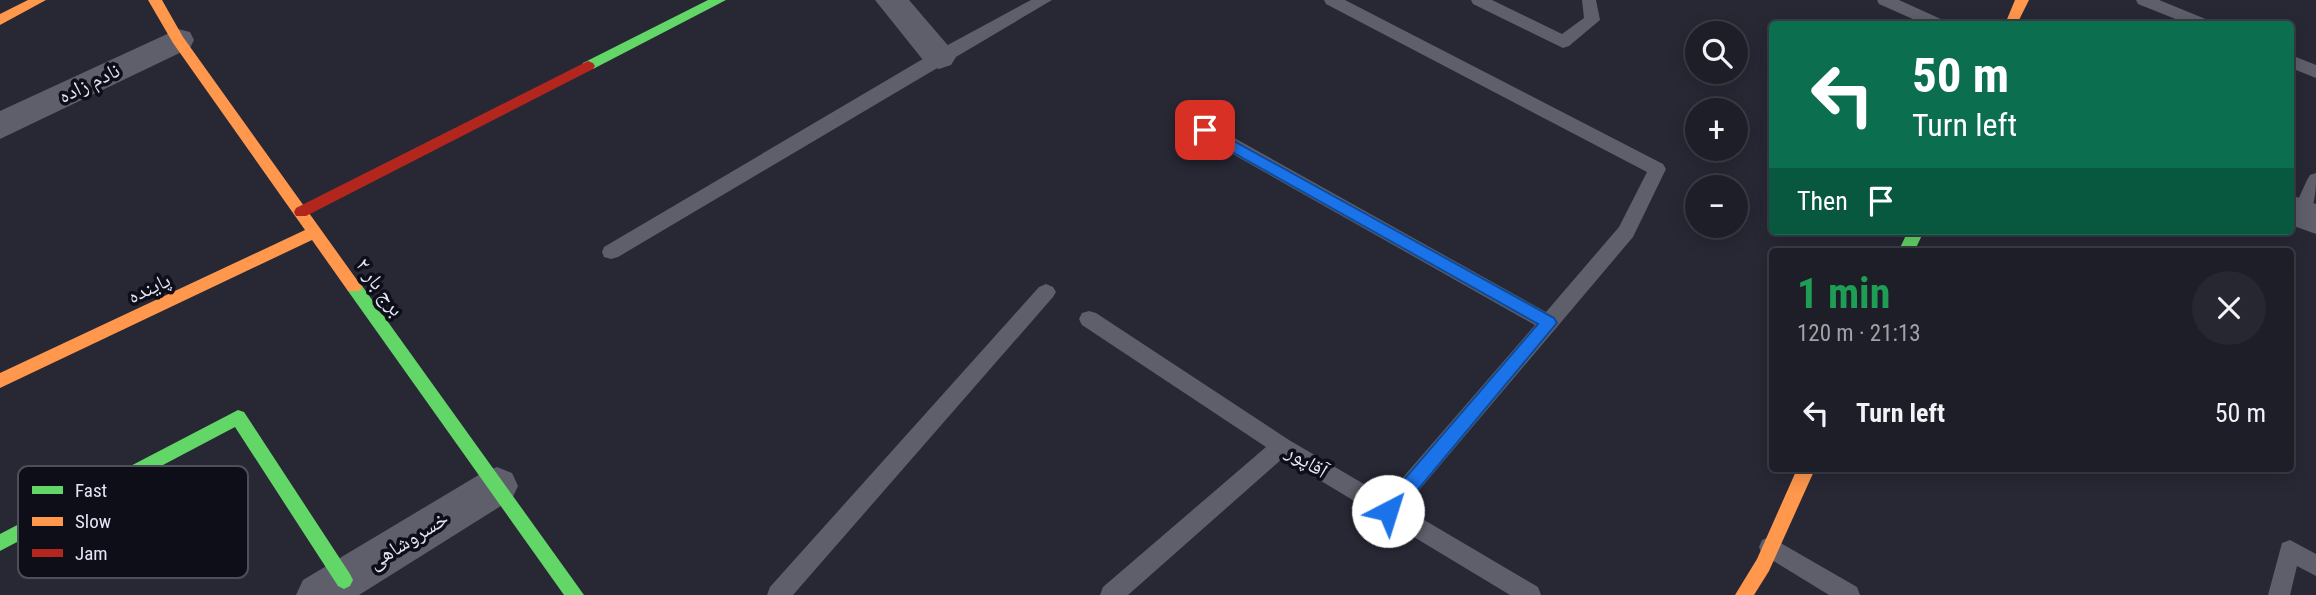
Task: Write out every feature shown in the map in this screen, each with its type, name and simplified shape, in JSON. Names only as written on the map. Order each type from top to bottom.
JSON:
[{"type":"street","points":[[0,20],[39,0]]},
{"type":"street","name":"برج بار ۲","points":[[155,0],[178,40],[575,595]]},
{"type":"street","points":[[301,212],[719,0]]},
{"type":"street","points":[[891,0],[939,57]]},
{"type":"street","points":[[2012,21],[2022,0]]},
{"type":"street","name":"نادم زاده","points":[[0,126],[178,40]]},
{"type":"street","name":"پاینده","points":[[0,381],[315,232]]},
{"type":"street","points":[[145,466],[238,417],[332,587]]},
{"type":"street","points":[[1744,595],[1770,547],[1805,472]]},
{"type":"street","name":"خسروشاهی","points":[[332,587],[497,486]]},
{"type":"street","points":[[0,543],[18,533]]},
{"type":"lane","points":[[611,252],[939,57],[1044,0]]},
{"type":"lane","points":[[1332,0],[1657,169],[1626,232],[1388,511]]},
{"type":"lane","points":[[1479,0],[1563,41],[1592,20],[1588,0]]},
{"type":"lane","points":[[1885,0],[1930,21]]},
{"type":"lane","points":[[2144,0],[2195,21]]},
{"type":"lane","points":[[2294,62],[2316,72]]},
{"type":"lane","points":[[1205,130],[1549,323]]},
{"type":"lane","points":[[2302,214],[2316,180]]},
{"type":"lane","points":[[778,595],[1046,292]]},
{"type":"lane","name":"آقاپور","points":[[1089,319],[1282,446],[1530,595]]},
{"type":"lane","points":[[1111,595],[1282,446]]},
{"type":"lane","points":[[1770,547],[1849,595]]},
{"type":"lane","points":[[2279,595],[2290,550],[2316,566]]},
{"type":"traffic: fast","points":[[588,66],[719,0]]},
{"type":"traffic: fast","points":[[1908,248],[1914,235]]},
{"type":"traffic: fast","points":[[354,287],[575,595]]},
{"type":"traffic: fast","points":[[145,466],[238,417],[344,580]]},
{"type":"traffic: fast","points":[[0,543],[18,533]]},
{"type":"traffic: slow","points":[[0,20],[39,0]]},
{"type":"traffic: slow","points":[[155,0],[178,40],[354,287]]},
{"type":"traffic: slow","points":[[2012,21],[2022,0]]},
{"type":"traffic: slow","points":[[0,381],[315,232]]},
{"type":"traffic: slow","points":[[1744,595],[1763,565],[1805,472]]},
{"type":"traffic: jam","points":[[301,212],[588,66]]},
{"type":"route","points":[[1205,130],[1549,323],[1388,511]]}]
